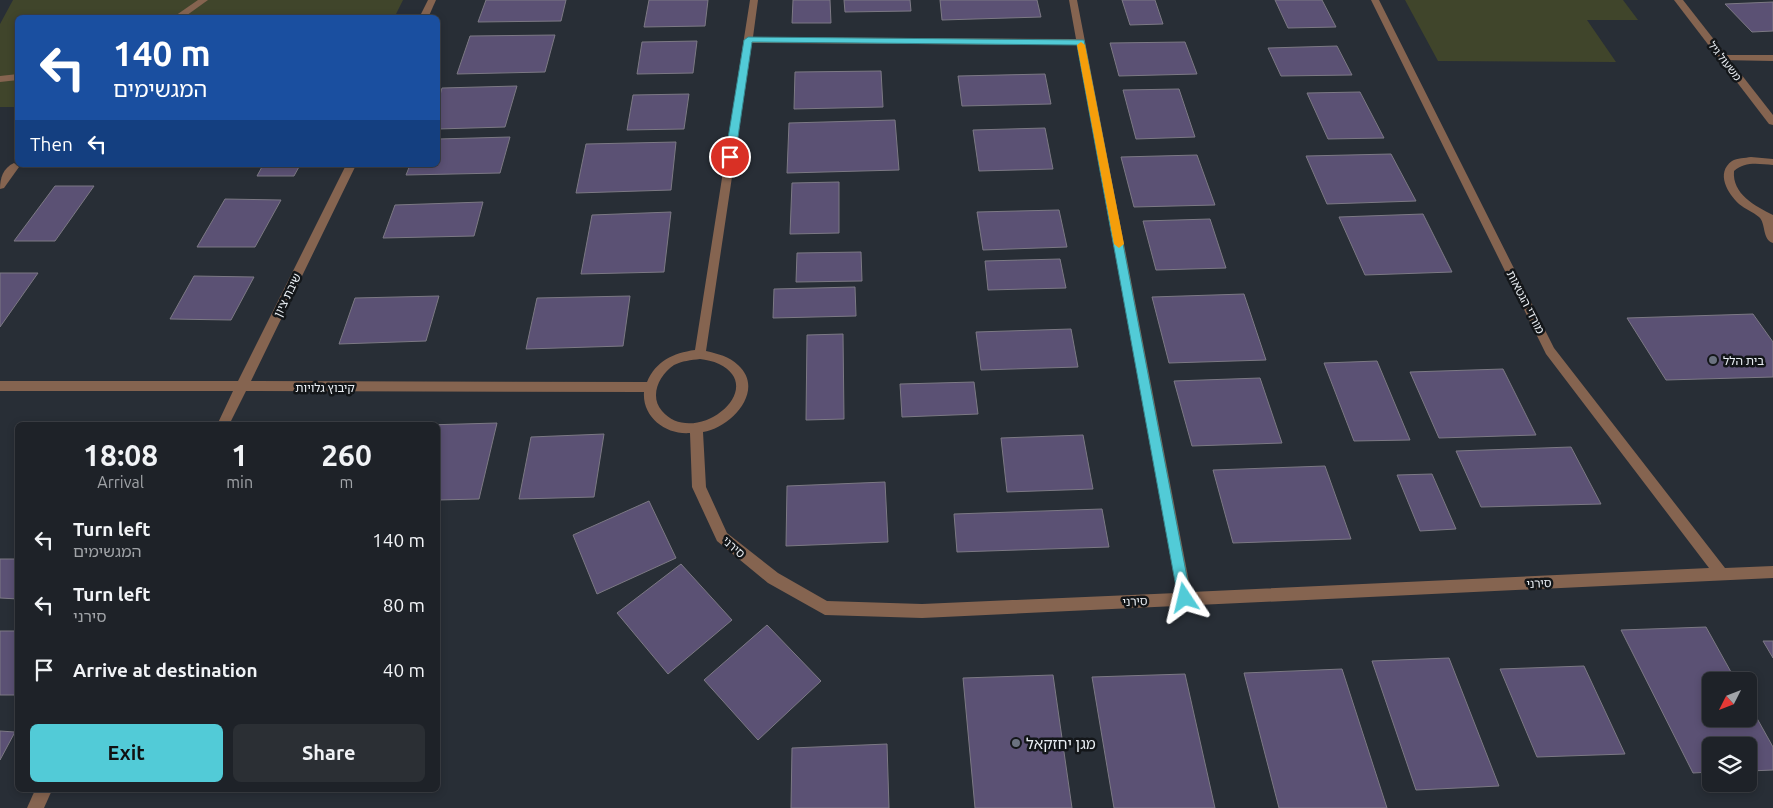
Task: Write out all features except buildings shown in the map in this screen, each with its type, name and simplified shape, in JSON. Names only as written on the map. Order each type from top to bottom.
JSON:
[{"type":"street","points":[[181,15],[204,0]]},
{"type":"street","points":[[424,15],[432,0]]},
{"type":"street","points":[[700,354],[754,0]]},
{"type":"street","points":[[1073,0],[1185,598]]},
{"type":"street","name":"מורדי הגטאות","points":[[1375,0],[1550,351],[1722,574]]},
{"type":"street","name":"משעול גיל","points":[[1678,0],[1773,122]]},
{"type":"street","points":[[748,40],[1081,42]]},
{"type":"street","points":[[1723,58],[1773,58]]},
{"type":"street","points":[[0,79],[15,77]]},
{"type":"street","points":[[1773,162],[1748,160],[1736,164],[1729,170],[1727,178],[1729,187],[1737,198],[1769,218],[1773,239]]},
{"type":"street","points":[[0,185],[14,167]]},
{"type":"street","name":"שיבת ציון","points":[[224,422],[350,167]]},
{"type":"street","points":[[700,354],[715,355],[728,362],[738,371],[742,383],[742,392],[737,405],[727,417],[713,425],[696,429],[678,428],[664,422],[654,413],[649,400],[650,387],[658,373],[670,363],[684,356],[700,354]]},
{"type":"street","name":"קיבוץ גלויות","points":[[0,386],[650,387]]},
{"type":"street","name":"סירני","points":[[696,429],[699,487],[722,537],[773,578],[825,608],[922,611],[1773,572]]},
{"type":"street","points":[[35,808],[43,792]]},
{"type":"green space","points":[[13,0],[403,0],[396,15],[15,15],[15,107],[0,107],[0,24]]},
{"type":"green space","points":[[1405,0],[1623,0],[1638,20],[1587,20],[1616,62],[1438,61]]},
{"type":"slow traffic","points":[[1081,45],[1119,244]]},
{"type":"place","name":"בית הלל","points":[[1713,360]]},
{"type":"place","name":"מגן יחזקאל","points":[[1016,743]]},
{"type":"route","points":[[730,157],[748,40],[1081,42],[1185,598]]}]
